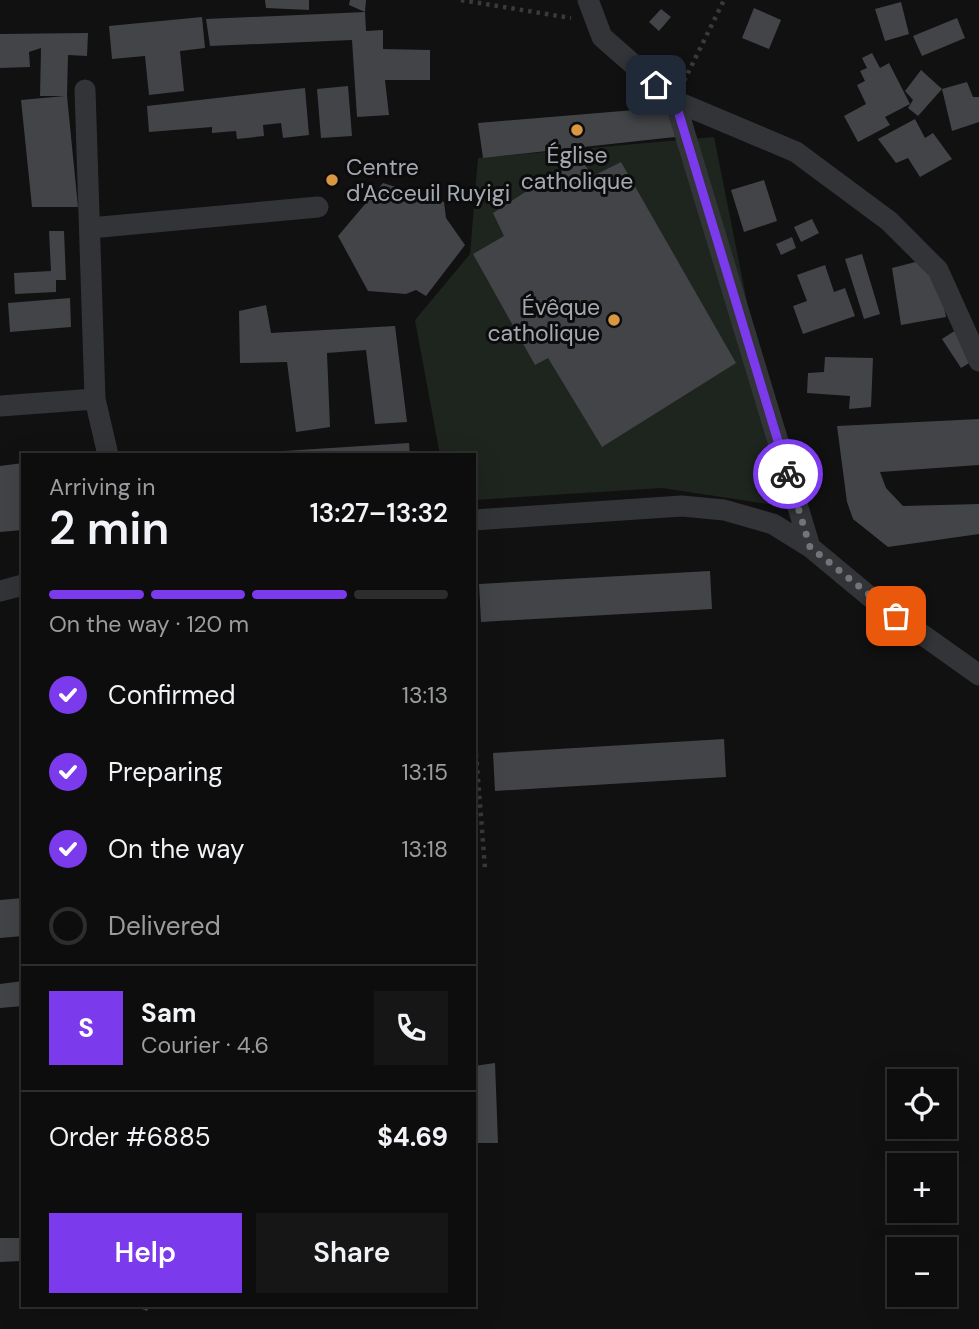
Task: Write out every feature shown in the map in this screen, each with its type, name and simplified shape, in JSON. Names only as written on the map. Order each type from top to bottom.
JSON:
[{"type":"street","points":[[588,0],[602,37],[675,101],[796,152],[889,221],[938,270],[979,361]]},
{"type":"street","points":[[85,90],[96,399],[108,453]]},
{"type":"street","points":[[675,101],[810,547]]},
{"type":"street","points":[[90,228],[318,207]]},
{"type":"street","points":[[0,406],[96,399]]},
{"type":"street","points":[[476,520],[682,506],[724,510],[773,524],[810,547],[875,601],[979,675]]},
{"type":"street","points":[[0,591],[21,586]]},
{"type":"path","points":[[461,0],[568,17],[602,37]]},
{"type":"path","points":[[675,101],[724,0]]},
{"type":"path","points":[[476,753],[485,868]]},
{"type":"shaded area","points":[[714,137],[788,507],[662,488],[476,500],[476,453],[440,453],[415,320],[470,254],[478,158]]},
{"type":"building","points":[[265,0],[309,0],[309,10],[266,8]]},
{"type":"building","points":[[350,0],[366,0],[365,12],[349,5]]},
{"type":"building","points":[[901,2],[909,34],[885,41],[875,9]]},
{"type":"building","points":[[754,8],[781,20],[769,49],[742,38]]},
{"type":"building","points":[[661,9],[671,17],[659,31],[649,22]]},
{"type":"building","points":[[365,12],[366,31],[383,30],[383,49],[430,50],[430,80],[385,80],[389,115],[357,117],[352,40],[210,46],[206,19]]},
{"type":"building","points":[[202,17],[205,48],[180,51],[184,91],[149,95],[145,56],[112,59],[109,26]]},
{"type":"building","points":[[957,18],[965,38],[922,56],[913,36]]},
{"type":"building","points":[[88,33],[87,56],[68,55],[67,96],[78,207],[32,207],[21,100],[65,96],[40,96],[41,48],[29,52],[30,67],[0,68],[0,34]]},
{"type":"building","points":[[872,53],[880,68],[889,63],[910,104],[885,117],[890,125],[858,142],[844,116],[866,104],[857,85],[865,81],[860,71],[867,68],[862,58]]},
{"type":"building","points":[[921,70],[942,89],[918,116],[908,108],[913,100],[905,91]]},
{"type":"building","points":[[967,82],[973,97],[979,97],[979,122],[952,131],[942,89]]},
{"type":"building","points":[[348,86],[352,136],[321,138],[317,89]]},
{"type":"building","points":[[305,88],[309,135],[283,138],[281,123],[263,125],[264,136],[237,139],[236,131],[212,133],[212,127],[149,132],[147,106]]},
{"type":"building","name":"Église catholique","points":[[671,107],[675,137],[483,158],[478,123]]},
{"type":"building","points":[[915,119],[925,138],[933,133],[952,159],[920,177],[908,158],[896,163],[878,139]]},
{"type":"building","points":[[579,157],[593,176],[621,162],[736,363],[602,447],[548,358],[535,365],[473,254],[504,236],[493,213]]},
{"type":"building","points":[[764,180],[777,221],[744,232],[731,190]]},
{"type":"building","points":[[383,183],[444,202],[446,218],[465,245],[426,296],[416,290],[406,294],[368,291],[338,236]]},
{"type":"building","points":[[812,219],[819,233],[801,242],[794,227]]},
{"type":"building","points":[[49,231],[64,231],[66,280],[56,280],[56,292],[15,294],[14,273],[51,271]]},
{"type":"building","points":[[792,237],[796,248],[781,255],[776,244]]},
{"type":"building","points":[[862,254],[880,314],[864,319],[845,259]]},
{"type":"building","points":[[935,257],[946,317],[901,325],[892,268]]},
{"type":"building","points":[[825,265],[834,292],[845,288],[855,316],[803,334],[793,306],[807,301],[797,275]]},
{"type":"building","points":[[70,298],[71,327],[10,332],[8,303]]},
{"type":"building","points":[[266,305],[271,333],[395,326],[407,422],[375,424],[366,350],[327,353],[330,427],[296,432],[287,362],[240,363],[239,311]]},
{"type":"building","points":[[959,328],[979,357],[961,368],[942,339]]},
{"type":"building","points":[[825,357],[873,358],[871,407],[849,409],[850,396],[807,393],[808,373],[824,372]]},
{"type":"building","points":[[979,419],[979,465],[880,472],[886,488],[903,506],[979,504],[979,534],[888,547],[853,519],[847,502],[837,426]]},
{"type":"building","points":[[409,443],[410,453],[268,453]]},
{"type":"building","points":[[21,463],[21,530],[0,532],[0,466]]},
{"type":"building","points":[[710,571],[712,609],[481,622],[479,584]]},
{"type":"building","points":[[724,739],[726,777],[495,791],[493,753]]},
{"type":"building","points":[[21,898],[21,936],[0,938],[0,900]]},
{"type":"building","points":[[21,981],[21,1006],[0,1008],[0,984]]},
{"type":"building","points":[[495,1063],[498,1143],[476,1143],[476,1066]]},
{"type":"building","points":[[0,1238],[21,1238],[21,1261],[0,1262]]},
{"type":"way so far","points":[[788,474],[810,547],[896,616]]},
{"type":"place","name":"Église catholique","points":[[577,130]]},
{"type":"place","name":"Centre d'Acceuil Ruyigi","points":[[332,180]]},
{"type":"place","name":"Évêque catholique","points":[[614,320]]},
{"type":"route","points":[[656,85],[675,101],[788,474]]}]
